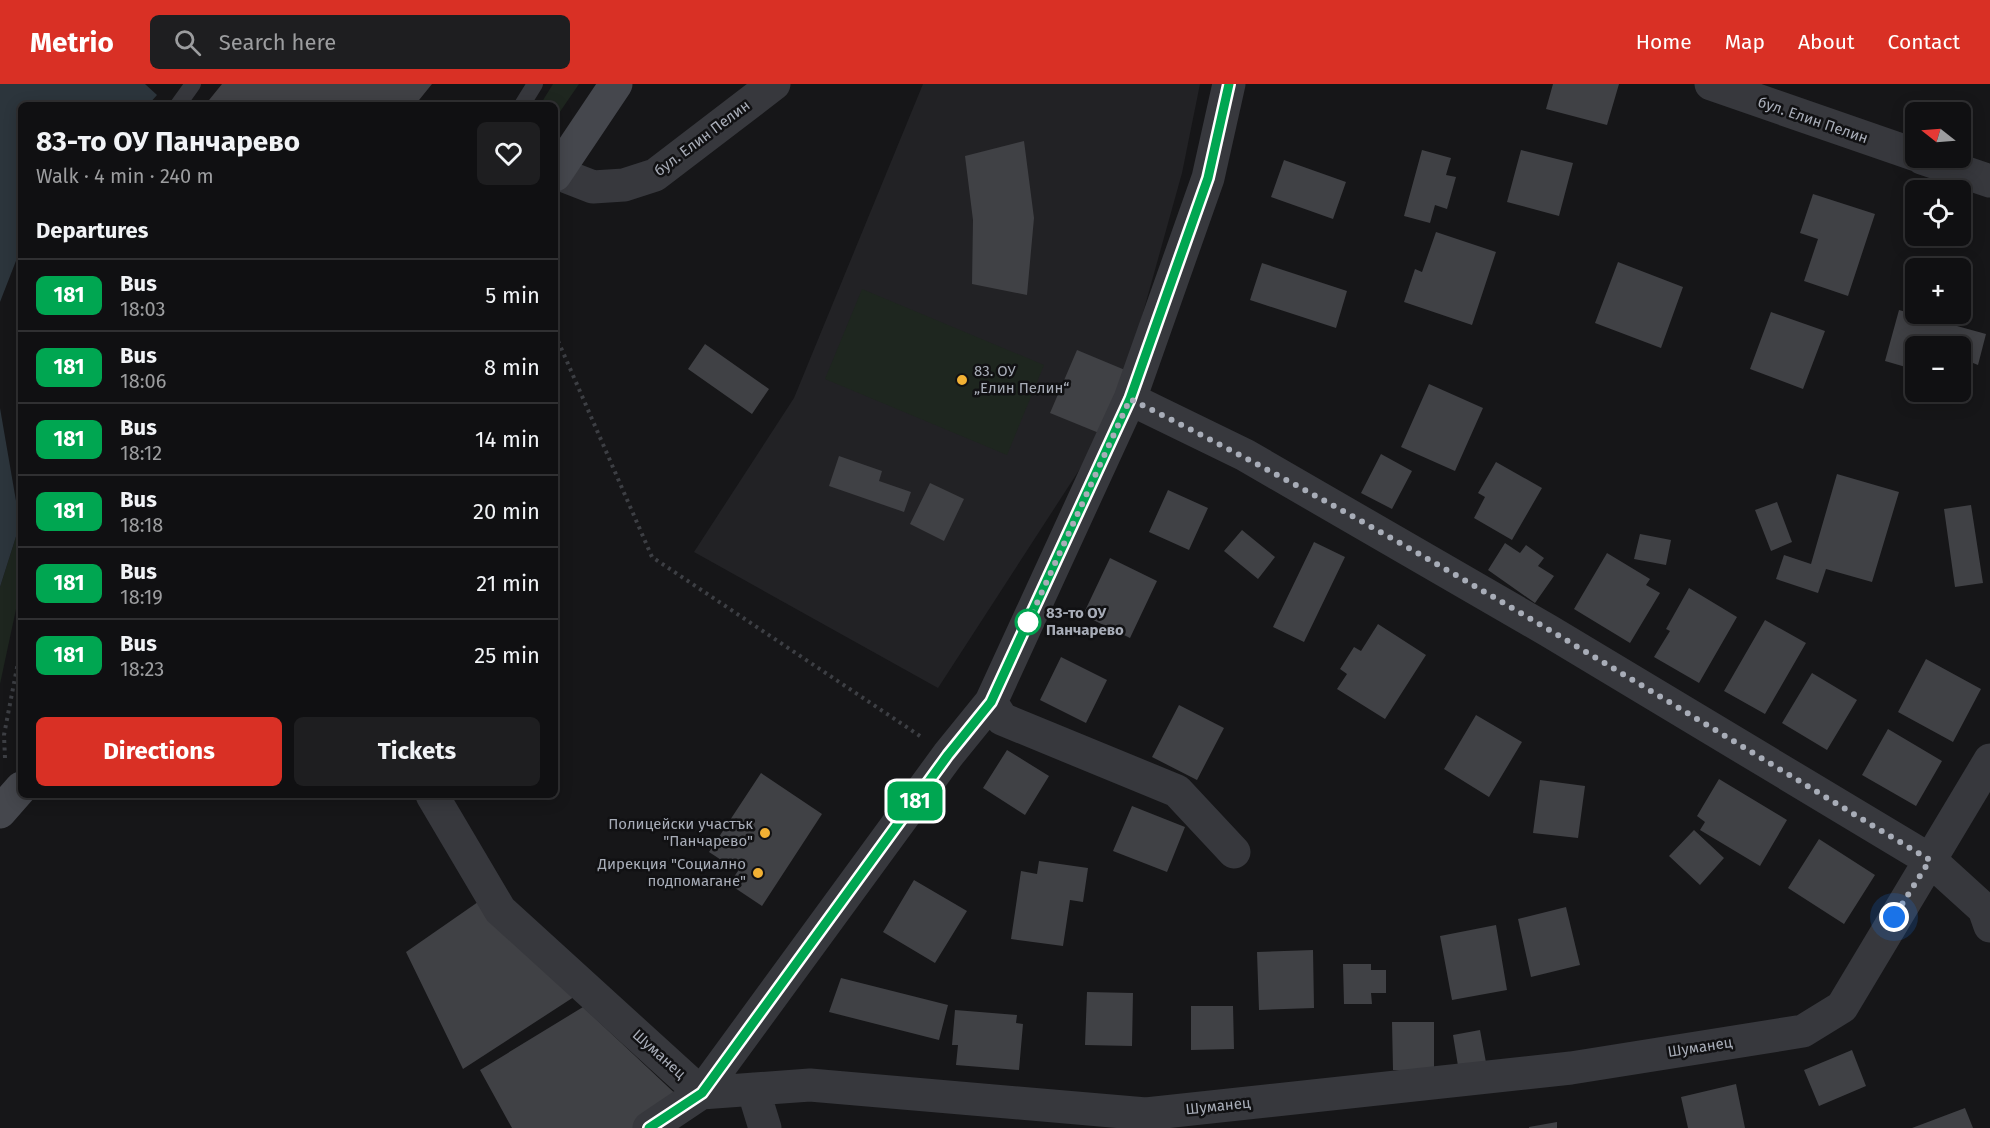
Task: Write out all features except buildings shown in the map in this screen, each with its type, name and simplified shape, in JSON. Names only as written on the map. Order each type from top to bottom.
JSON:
[{"type":"main road","points":[[558,171],[616,84]]},
{"type":"main road","points":[[0,812],[18,791]]},
{"type":"street","name":"бул. Елин Пелин","points":[[558,175],[593,187],[624,184],[655,175],[774,84]]},
{"type":"street","points":[[649,1128],[702,1093],[948,755],[991,702],[1130,399],[1208,178],[1229,84]]},
{"type":"street","name":"бул. Елин Пелин","points":[[1711,84],[1764,90],[1905,150]]},
{"type":"street","points":[[1952,168],[1990,181]]},
{"type":"street","points":[[1130,399],[1256,461],[1549,631],[1930,860],[1984,909],[1990,926]]},
{"type":"street","points":[[991,702],[1002,719],[1177,791],[1234,852]]},
{"type":"street","name":"Шуманец","points":[[434,798],[500,910],[702,1093],[810,1085],[1146,1114],[1230,1116],[1571,1068],[1803,1031],[1842,1007],[1990,760]]},
{"type":"street","points":[[753,1089],[765,1128]]},
{"type":"lane","points":[[180,102],[193,84]]},
{"type":"lane","points":[[524,102],[535,84]]},
{"type":"path","points":[[558,341],[652,557],[948,755]]},
{"type":"path","points":[[4,735],[18,663]]},
{"type":"shaded area","points":[[0,84],[145,84],[157,95],[151,102],[18,102],[18,256],[0,302]]},
{"type":"shaded area","points":[[553,84],[579,84],[558,115],[558,102],[542,102]]},
{"type":"shaded area","name":"83. ОУ „Елин Пелин“","points":[[923,84],[1200,84],[1182,173],[1129,363],[1107,427],[938,688],[694,552],[794,398]]},
{"type":"shaded area","points":[[862,289],[1044,365],[1007,455],[825,379]]},
{"type":"shaded area","points":[[0,408],[18,512],[18,530],[0,587]]},
{"type":"shaded area","points":[[18,530],[18,600],[0,684],[0,587]]},
{"type":"bus line","name":"181","points":[[649,1128],[702,1093],[948,755],[991,702],[1130,399],[1208,178],[1229,84]]},
{"type":"place","name":"83. ОУ „Елин Пелин“","points":[[962,380]]},
{"type":"place","name":"83-то ОУ Панчарево","points":[[1028,622]]},
{"type":"place","name":"Полицейски участък \"Панчарево\"","points":[[765,833]]},
{"type":"place","name":"Дирекция \"Социално подпомагане\"","points":[[758,873]]},
{"type":"route","points":[[1028,622],[1026,627],[1130,399],[1245,455],[1549,631],[1930,860],[1894,917]]}]
